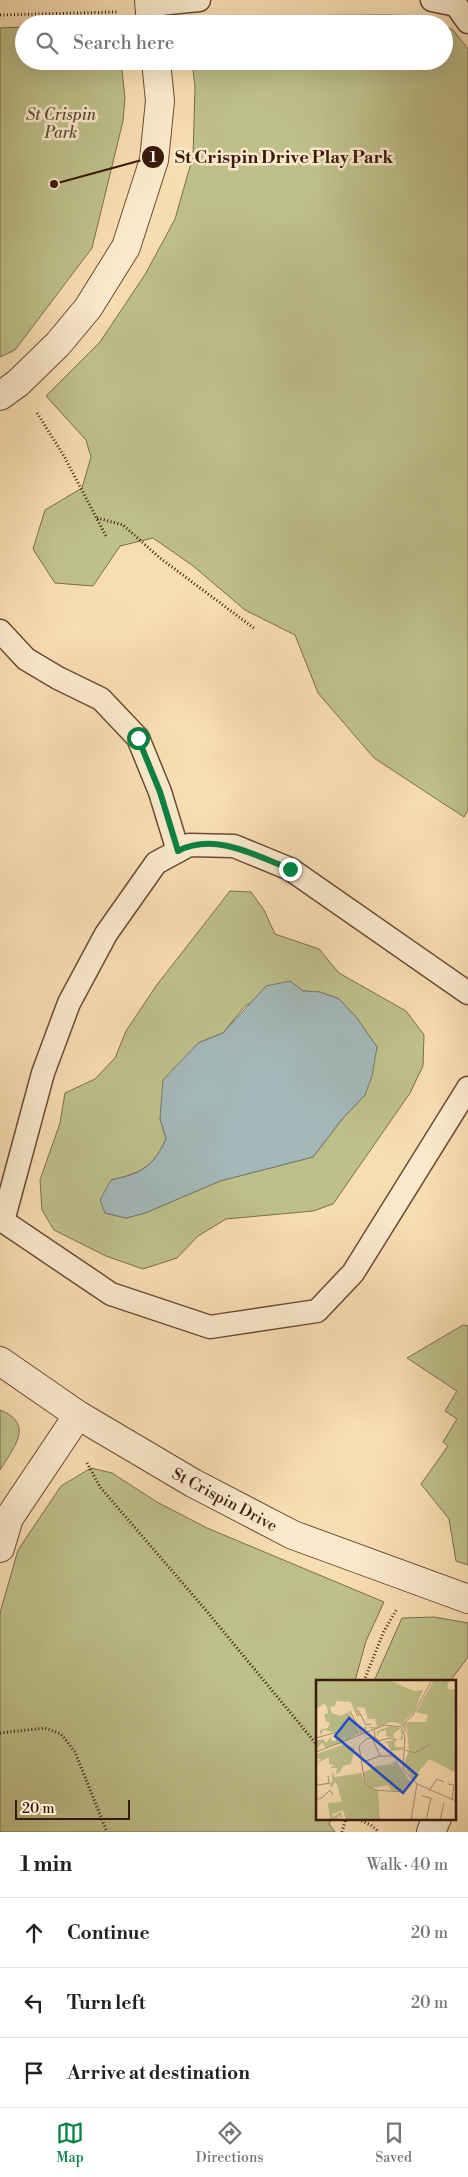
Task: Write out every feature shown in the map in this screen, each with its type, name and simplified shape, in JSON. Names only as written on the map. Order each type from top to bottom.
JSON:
[{"type":"street","points":[[0,396],[18,383],[64,336],[88,308],[126,247],[154,160],[160,101],[157,70]]},
{"type":"street","name":"St Crispin Drive","points":[[0,1361],[78,1415],[193,1483],[293,1536],[468,1599]]},
{"type":"street","points":[[0,1548],[9,1518],[78,1415]]},
{"type":"street","points":[[431,1832],[436,1820]]},
{"type":"lane","points":[[150,10],[199,0]]},
{"type":"lane","points":[[432,0],[456,5],[468,22]]},
{"type":"lane","points":[[0,631],[26,659],[58,678],[101,699],[138,738],[160,792],[178,851]]},
{"type":"lane","points":[[468,993],[290,869],[234,846],[189,845],[156,863],[106,934],[69,1003],[44,1073],[2,1220],[111,1294],[210,1328],[317,1311],[352,1273],[468,1088]]},
{"type":"path","points":[[0,15],[117,12]]},
{"type":"path","points":[[35,409],[64,456],[107,538]]},
{"type":"path","points":[[97,518],[124,525],[160,558],[255,630]]},
{"type":"path","points":[[85,1459],[100,1487],[316,1744]]},
{"type":"path","points":[[364,1680],[384,1631],[402,1601]]},
{"type":"path","points":[[0,1733],[45,1728],[61,1734],[75,1752],[107,1832]]},
{"type":"path","points":[[360,1820],[371,1825],[378,1832]]},
{"type":"green space","name":"St Crispin Park","points":[[15,27],[15,70],[122,70],[125,98],[123,121],[92,248],[15,350],[0,357],[0,28]]},
{"type":"green space","points":[[453,30],[468,49],[468,810],[464,817],[374,758],[318,693],[295,635],[245,610],[192,565],[153,538],[120,546],[93,586],[55,583],[33,549],[45,510],[82,488],[91,457],[86,440],[46,396],[100,342],[146,273],[175,219],[193,156],[195,87],[193,70],[453,70]]},
{"type":"green space","points":[[230,891],[251,892],[264,910],[275,934],[319,949],[339,973],[406,1011],[424,1035],[423,1066],[410,1093],[333,1204],[313,1211],[226,1219],[198,1236],[177,1258],[143,1269],[106,1256],[54,1230],[42,1210],[40,1180],[60,1123],[65,1093],[95,1079],[115,1058],[126,1031],[156,986]],"holes":[[[290,981],[303,991],[320,992],[339,999],[356,1017],[377,1047],[365,1095],[343,1118],[313,1157],[220,1181],[145,1213],[126,1218],[105,1213],[111,1180],[138,1172],[151,1163],[161,1149],[166,1139],[160,1118],[198,1043],[223,1033],[245,1006]]]},
{"type":"green space","points":[[463,1325],[468,1326],[468,1565],[456,1561],[449,1519],[421,1484],[448,1446],[443,1442],[457,1419],[445,1411],[457,1391],[407,1358]]},
{"type":"green space","points":[[0,1410],[17,1422],[19,1429],[15,1445],[0,1470]]},
{"type":"green space","points":[[91,1468],[112,1473],[157,1502],[207,1528],[384,1602],[366,1641],[355,1680],[316,1680],[316,1820],[331,1820],[329,1824],[335,1832],[0,1832],[0,1613],[18,1550],[61,1486]]},
{"type":"green space","points":[[434,1617],[468,1623],[468,1657],[451,1680],[374,1680],[402,1618]]},
{"type":"shaded area","points":[[290,981],[303,991],[320,992],[339,999],[356,1017],[377,1047],[372,1076],[365,1095],[343,1118],[313,1157],[220,1181],[145,1213],[126,1218],[105,1213],[100,1200],[111,1180],[138,1172],[151,1163],[166,1139],[160,1118],[163,1080],[198,1043],[223,1033],[266,986]]},
{"type":"place","name":"St Crispin Drive Play Park","points":[[54,184]]},
{"type":"route","points":[[138,738],[160,792],[178,851],[189,845],[234,846],[290,869]]}]
